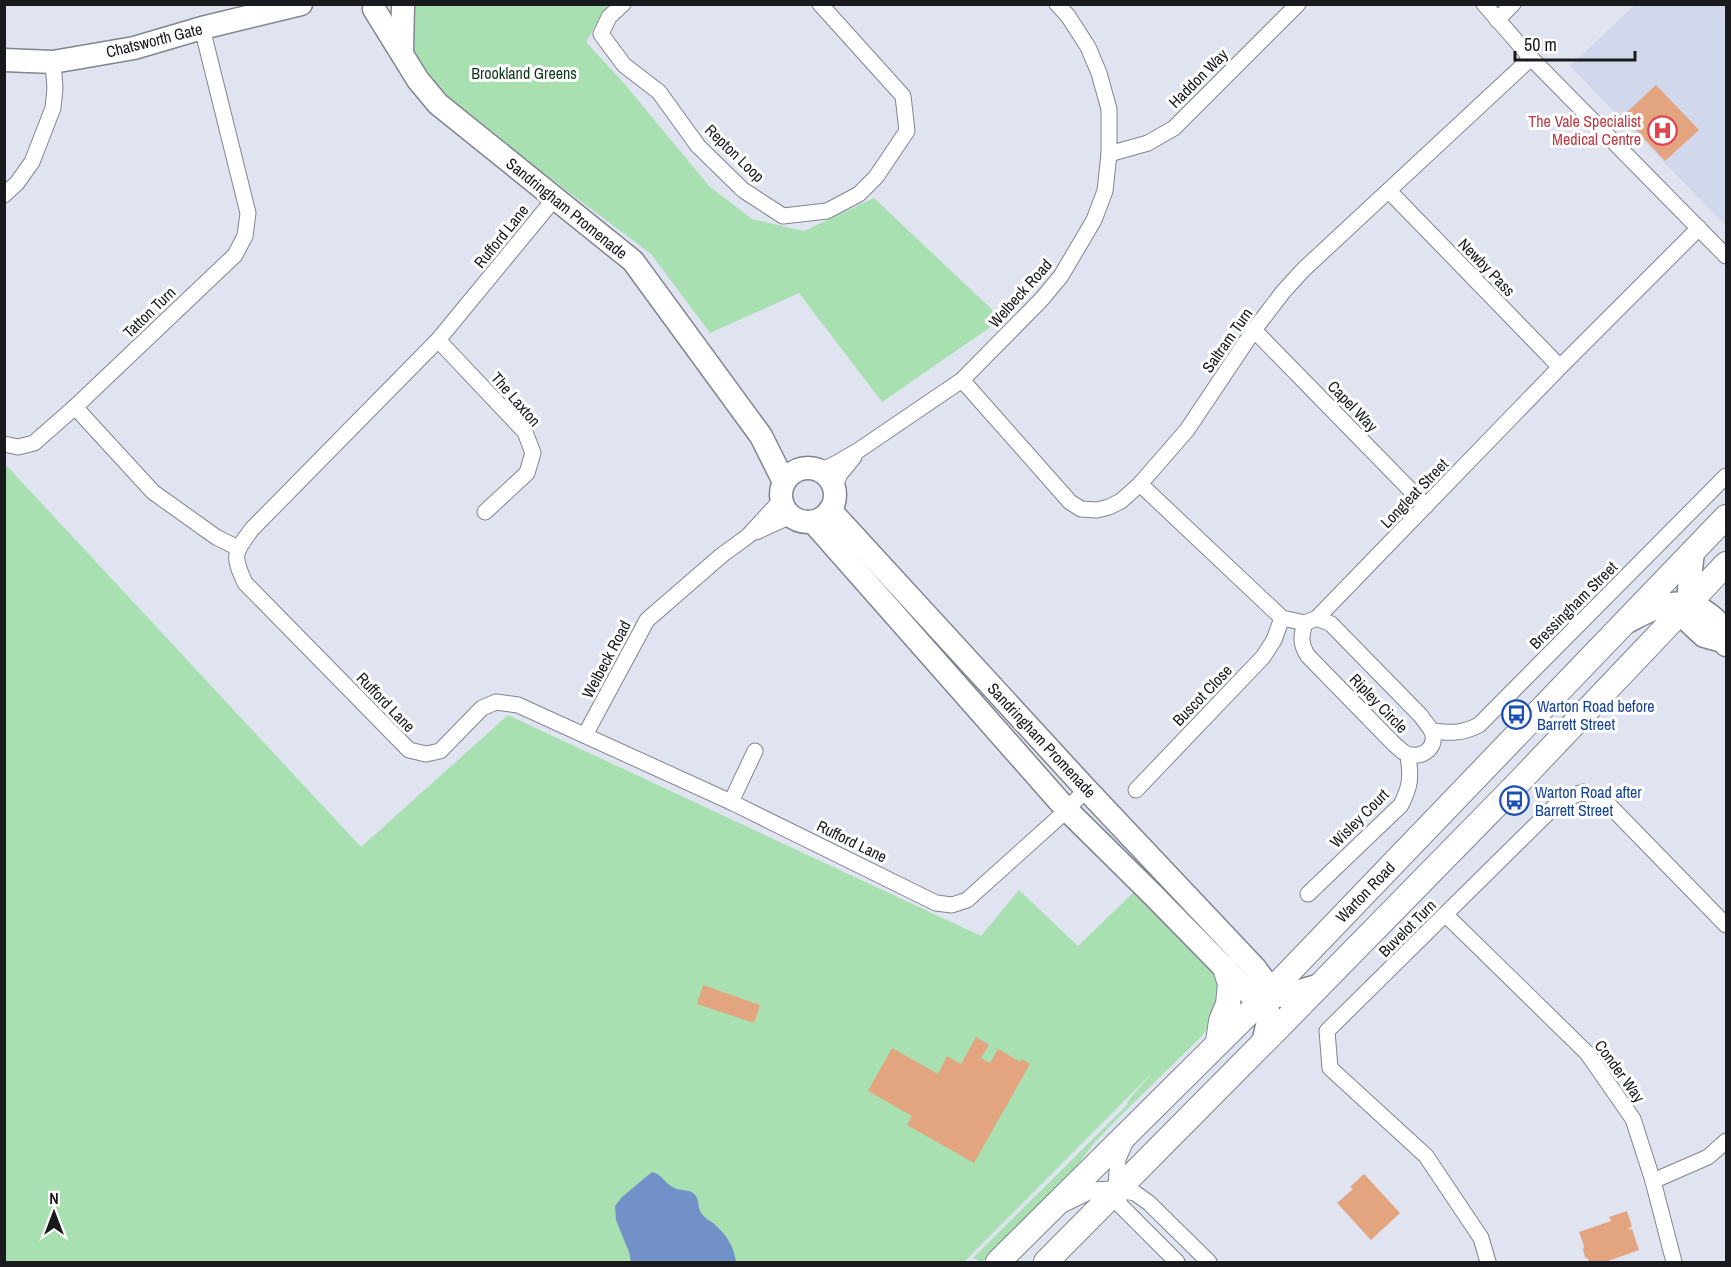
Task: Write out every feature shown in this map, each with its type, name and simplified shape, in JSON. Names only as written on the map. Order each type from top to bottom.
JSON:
[{"type":"main road","name":"Warton Road","points":[[998,1263],[1266,996],[1726,516]]},
{"type":"main road","name":"Warton Road","points":[[1046,1263],[1511,790],[1726,564]]},
{"type":"main road","points":[[1218,1042],[1221,1021],[1228,1004],[1230,984],[1225,968]]},
{"type":"street","name":"Chatsworth Gate","points":[[4,60],[53,62],[134,48],[202,28],[301,4]]},
{"type":"street","points":[[371,7],[388,10],[398,4]]},
{"type":"street","points":[[402,52],[403,4]]},
{"type":"street","name":"Repton Loop","points":[[623,4],[609,17],[601,34],[618,58],[659,92],[698,146],[742,190],[783,216],[827,211],[859,194],[876,177],[907,131],[903,96],[820,4]]},
{"type":"street","name":"Welbeck Road","points":[[585,735],[647,620],[722,555],[748,536],[802,487],[962,380],[1041,300],[1061,276],[1094,220],[1105,191],[1109,154],[1109,109],[1099,73],[1088,47],[1068,16],[1057,4]]},
{"type":"street","name":"Haddon Way","points":[[1109,154],[1148,143],[1174,128],[1298,4]]},
{"type":"street","points":[[1484,4],[1531,58],[1726,256]]},
{"type":"street","points":[[1497,20],[1513,4]]},
{"type":"street","name":"Sandringham Promenade","points":[[371,7],[418,80],[438,104],[633,261],[761,436],[802,487]]},
{"type":"street","name":"Tatton Turn","points":[[4,444],[18,447],[34,443],[235,255],[245,236],[248,213],[202,28]]},
{"type":"street","name":"Saltram Turn","points":[[962,380],[1070,502],[1081,509],[1096,510],[1121,501],[1140,484],[1186,430],[1254,330],[1303,270],[1531,58]]},
{"type":"street","points":[[4,195],[17,183],[32,162],[52,108],[55,88],[53,62]]},
{"type":"street","name":"Newby Pass","points":[[1389,191],[1560,368]]},
{"type":"street","name":"Rufford Lane","points":[[555,198],[438,340],[252,529],[238,548],[236,564],[245,584],[409,750],[426,754],[440,751],[482,708],[496,702],[518,705],[731,802],[936,903],[952,905],[967,900],[1067,810],[1086,789]]},
{"type":"street","name":"Longleat Street","points":[[1311,620],[1700,228]]},
{"type":"street","name":"Capel Way","points":[[1254,330],[1426,506]]},
{"type":"street","name":"The Laxton","points":[[438,340],[525,432],[533,453],[526,473],[485,512]]},
{"type":"street","points":[[75,407],[153,492],[216,537],[238,548]]},
{"type":"street","name":"Welbeck Road","points":[[802,487],[840,474],[859,450]]},
{"type":"street","name":"Bressingham Street","points":[[1432,731],[1467,732],[1479,725],[1726,476]]},
{"type":"street","points":[[1140,484],[1282,618],[1311,620]]},
{"type":"street","points":[[802,487],[834,503],[822,516],[797,520],[802,487]]},
{"type":"street","name":"Sandringham Promenade","points":[[822,516],[1255,968],[1263,979],[1266,996],[1252,996],[1067,810],[822,516]]},
{"type":"street","points":[[1693,551],[1690,567],[1689,622],[1704,636],[1724,643]]},
{"type":"street","points":[[1623,625],[1652,609],[1689,603]]},
{"type":"street","name":"Buscot Close","points":[[1136,790],[1263,657],[1274,640],[1282,618]]},
{"type":"street","name":"Ripley Circle","points":[[1311,620],[1331,624],[1421,716],[1432,731],[1433,742],[1429,750],[1421,755],[1408,755],[1395,745],[1308,656],[1303,648],[1301,635],[1311,620]]},
{"type":"street","points":[[731,802],[755,751]]},
{"type":"street","name":"Wisley Court","points":[[1308,894],[1401,804],[1409,788],[1408,755]]},
{"type":"street","name":"Buvelot Turn","points":[[1488,1263],[1481,1238],[1426,1156],[1330,1068],[1327,1031],[1560,801],[1583,792],[1609,805],[1726,925]]},
{"type":"street","name":"Conder Way","points":[[1446,915],[1587,1053],[1633,1119],[1653,1181],[1674,1263]]},
{"type":"street","points":[[1263,1043],[1269,1017],[1266,996],[1283,996],[1320,985]]},
{"type":"street","points":[[1131,1130],[1118,1159],[1116,1186],[1120,1205],[1177,1263]]},
{"type":"street","points":[[1653,1181],[1708,1157],[1726,1141]]},
{"type":"street","points":[[1046,1215],[1093,1190],[1135,1193],[1142,1196],[1209,1263]]},
{"type":"shaded area","points":[[1635,5],[1726,5],[1726,226],[1570,66]]},
{"type":"green space","name":"Brookland Greens","points":[[409,5],[608,5],[586,42],[622,81],[710,187],[752,219],[804,231],[874,198],[1002,319],[882,402],[799,293],[710,333],[651,254],[452,104],[407,52]]},
{"type":"green space","points":[[5,464],[361,847],[508,715],[981,936],[1019,890],[1078,946],[1138,888],[1222,982],[1210,1024],[1202,1036],[1095,1142],[1068,1177],[982,1262],[973,1258],[1128,1104],[1127,1102],[1153,1072],[964,1262],[5,1262]]},
{"type":"water","points":[[652,1172],[672,1187],[695,1195],[702,1214],[718,1227],[729,1241],[736,1262],[631,1262],[616,1220],[615,1206],[622,1197]]},
{"type":"building","points":[[1656,85],[1699,130],[1665,161],[1627,120],[1629,117],[1625,114]]},
{"type":"building","points":[[703,985],[760,1005],[754,1023],[697,1004]]},
{"type":"building","points":[[976,1037],[989,1045],[981,1058],[990,1063],[998,1049],[1020,1062],[1021,1059],[1030,1064],[974,1163],[907,1125],[912,1116],[868,1091],[892,1048],[938,1074],[947,1056],[961,1064]]},
{"type":"building","points":[[1364,1174],[1400,1213],[1371,1240],[1337,1203],[1353,1189],[1350,1187]]},
{"type":"building","points":[[1627,1211],[1632,1227],[1629,1230],[1632,1229],[1639,1250],[1605,1262],[1589,1262],[1585,1257],[1579,1232],[1611,1221],[1609,1217]]},
{"type":"place","name":"The Vale Specialist Medical Centre","points":[[1662,130]]},
{"type":"place","name":"Warton Road before Barrett Street","points":[[1516,715]]},
{"type":"place","name":"Warton Road after Barrett Street","points":[[1514,801]]}]
